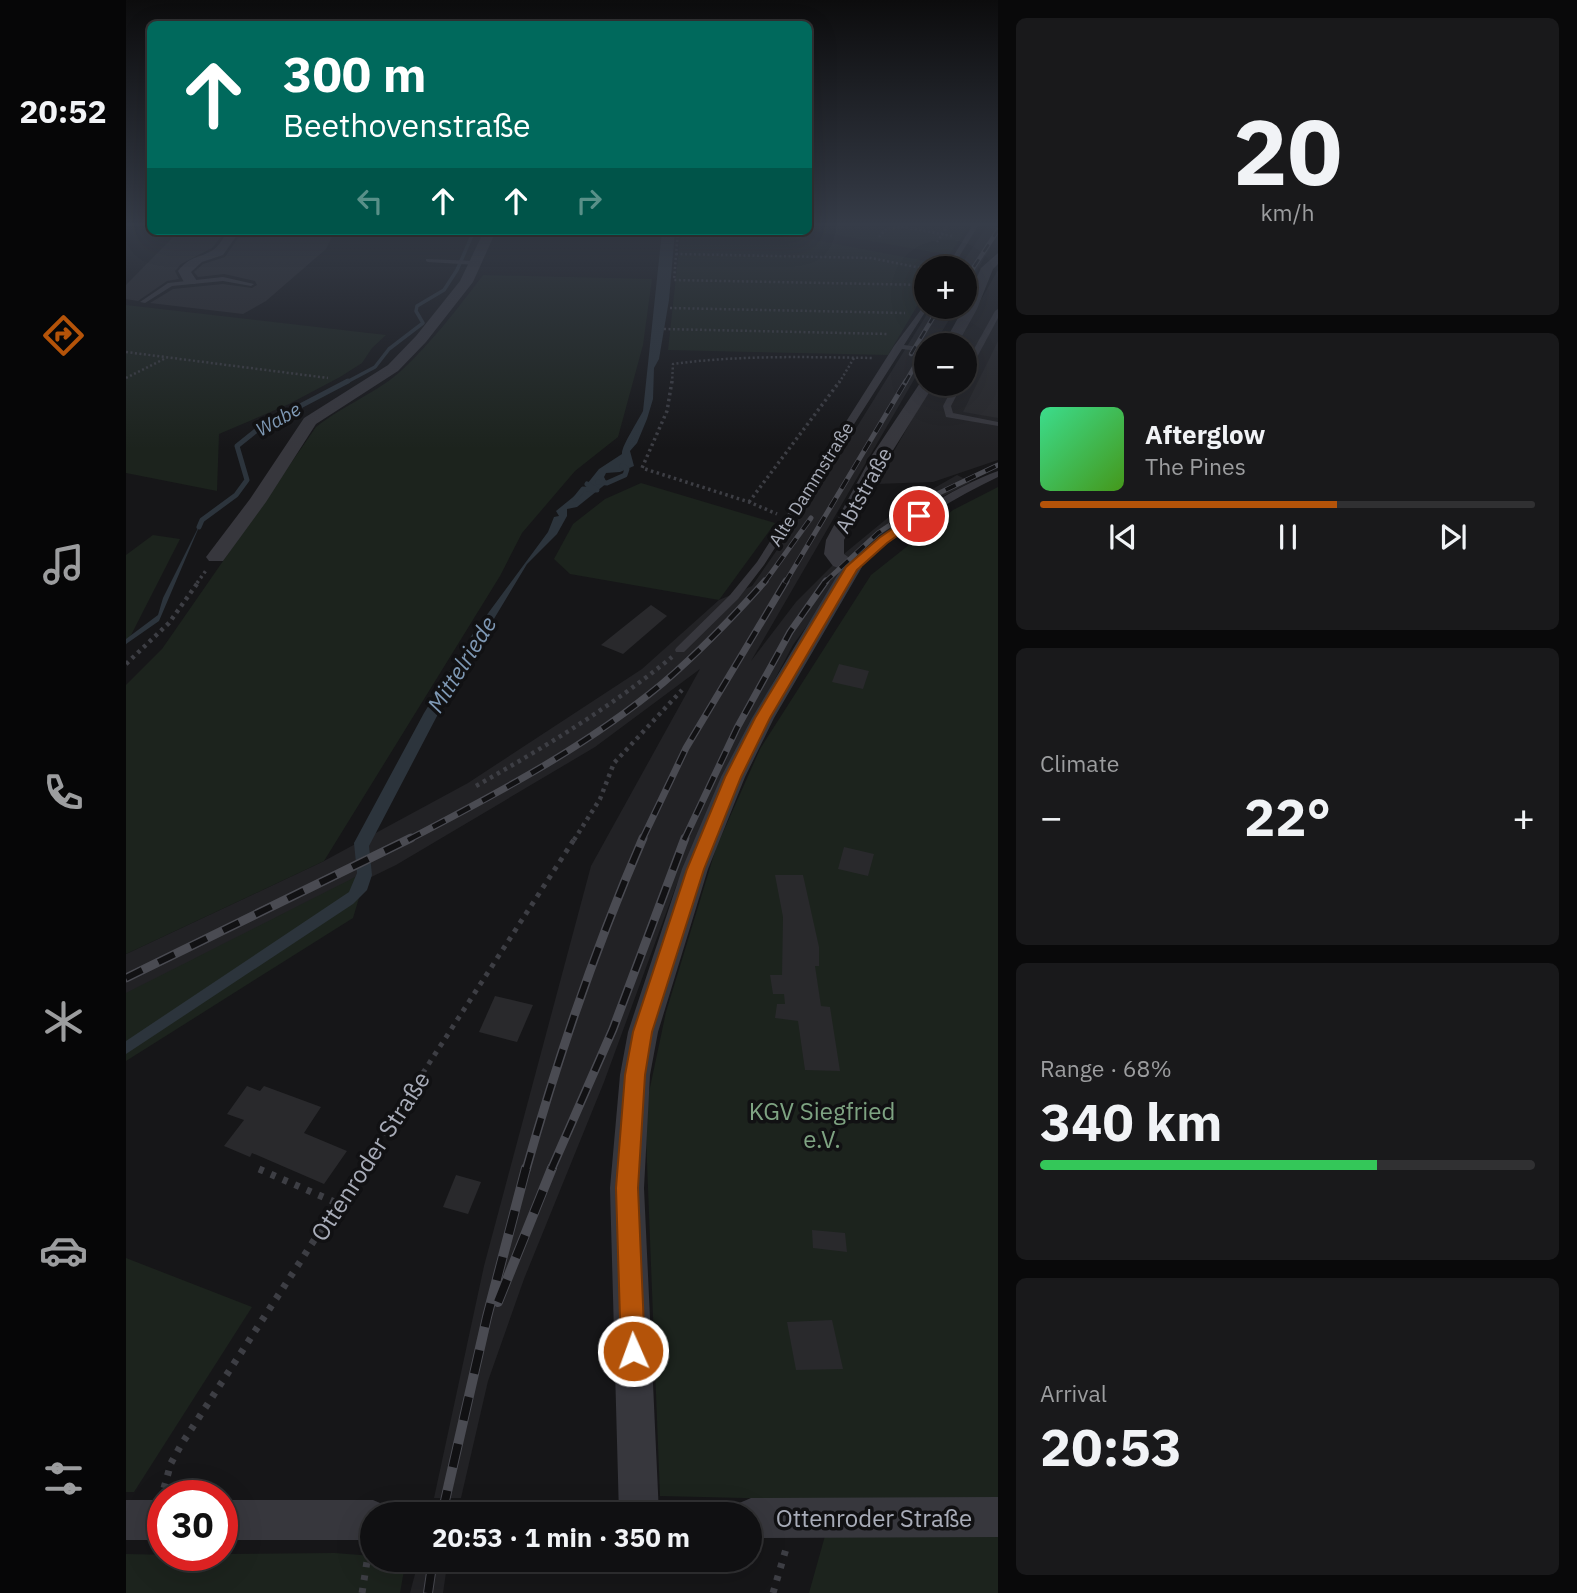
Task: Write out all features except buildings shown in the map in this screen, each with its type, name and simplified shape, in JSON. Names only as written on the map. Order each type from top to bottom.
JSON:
[{"type":"street","points":[[216,557],[285,461],[310,421],[400,363],[451,300]]},
{"type":"street","points":[[956,333],[971,300]]},
{"type":"street","name":"Abtstraße","points":[[639,1502],[627,1188],[635,1075],[643,1032],[695,869],[733,777],[763,718],[852,567],[840,562],[834,554],[835,540],[881,456],[919,396]]},
{"type":"street","name":"Ottenroder Straße","points":[[762,1518],[998,1517]]},
{"type":"street","points":[[238,1520],[360,1520]]},
{"type":"lane","points":[[977,350],[998,311]]},
{"type":"lane","name":"Alte Dammstraße","points":[[680,650],[741,589],[761,563],[916,319]]},
{"type":"lane","points":[[898,346],[914,348]]},
{"type":"lane","points":[[952,396],[947,406],[949,415],[998,424]]},
{"type":"lane","points":[[852,567],[883,540],[919,516],[998,474]]},
{"type":"path","points":[[670,308],[914,313]]},
{"type":"path","points":[[664,329],[906,335]]},
{"type":"path","points":[[126,352],[328,378]]},
{"type":"path","points":[[126,378],[167,357]]},
{"type":"path","points":[[749,502],[785,459],[829,395],[843,380],[854,358]]},
{"type":"path","points":[[789,518],[749,502],[642,468],[663,425],[673,387],[669,374],[673,364],[702,359],[889,358]]},
{"type":"path","points":[[126,664],[169,622],[216,557]]},
{"type":"path","points":[[476,786],[568,734],[625,695],[680,650]]},
{"type":"path","name":"Ottenroder Straße","points":[[166,1480],[181,1445],[600,799],[614,763],[682,690]]},
{"type":"path","points":[[259,1169],[339,1205]]},
{"type":"path","points":[[773,1593],[796,1518]]},
{"type":"path","points":[[362,1593],[365,1572]]},
{"type":"shaded area","points":[[981,300],[998,300],[998,460],[933,482],[875,484],[926,396],[977,396],[977,333],[962,333],[970,319],[977,319],[977,307]]},
{"type":"shaded area","points":[[924,319],[949,319],[941,333],[915,333]]},
{"type":"shaded area","points":[[914,335],[914,380],[751,661],[796,602],[845,553],[901,507],[957,475],[971,482],[926,505],[882,535],[856,558],[793,645],[741,743],[676,886],[604,1082],[524,1279],[488,1381],[461,1498],[434,1498],[484,1266],[591,866],[700,669],[595,747],[396,865],[126,996],[126,954],[324,861],[468,783],[642,669],[719,600],[752,586],[809,504]]},
{"type":"shaded area","points":[[416,1572],[446,1572],[443,1593],[410,1593]]},
{"type":"green space","points":[[463,300],[649,300],[643,345],[618,437],[575,471],[522,533],[500,576],[324,861],[126,954],[126,685],[162,649],[316,427],[393,378]]},
{"type":"green space","points":[[673,300],[914,300],[914,311],[888,355],[668,350]]},
{"type":"green space","points":[[126,305],[386,335],[372,348],[362,363],[340,377],[289,404],[219,434],[217,491],[126,473]]},
{"type":"green space","points":[[641,483],[775,523],[719,600],[570,574],[554,559],[573,524],[605,499]]},
{"type":"green space","name":"KGV Siegfried e.V.","points":[[998,487],[998,1593],[809,1593],[835,1500],[660,1496],[645,1111],[666,1012],[716,848],[760,749],[871,575],[953,510]]},
{"type":"green space","points":[[153,535],[180,539],[126,645],[126,555]]},
{"type":"green space","points":[[367,871],[353,918],[126,1061],[126,993]]},
{"type":"green space","points":[[126,1258],[252,1307],[134,1492],[126,1492]]},
{"type":"green space","points":[[126,1554],[147,1554],[147,1571],[238,1571],[238,1554],[360,1555],[360,1572],[404,1572],[400,1593],[126,1593]]},
{"type":"water","points":[[655,300],[669,300],[659,359],[654,368],[653,399],[637,443],[630,451],[634,466],[620,472],[606,473],[604,477],[607,483],[577,507],[567,509],[567,516],[557,534],[527,564],[448,695],[369,846],[372,875],[367,890],[353,904],[126,1054],[126,1041],[349,892],[357,873],[354,843],[424,713],[472,635],[548,532],[554,517],[559,516],[556,511],[583,489],[597,490],[587,484],[599,469],[622,454],[643,411]]},
{"type":"water","points":[[202,520],[159,621],[126,644],[126,639],[158,615],[163,598]]},
{"type":"waterway","name":"Wabe","points":[[345,383],[375,367],[389,349],[423,323],[416,311],[417,306],[427,300]]},
{"type":"waterway","name":"Wabe","points":[[199,527],[202,520],[236,495],[247,480],[237,446],[262,426],[348,381]]},
{"type":"waterway","name":"Mittelriede","points":[[598,482],[607,483],[625,475],[627,469],[622,466]]},
{"type":"waterway","name":"Mittelriede","points":[[575,499],[583,489],[597,490],[587,484]]},
{"type":"railway","points":[[911,354],[932,319]]},
{"type":"railway","points":[[905,383],[914,368]]},
{"type":"railway","points":[[785,583],[906,381]]},
{"type":"railway","points":[[826,581],[878,533],[935,495],[998,465]]},
{"type":"railway","points":[[764,583],[811,518]]},
{"type":"railway","points":[[408,840],[540,768],[634,706],[690,659],[765,581]]},
{"type":"railway","points":[[642,840],[686,748],[786,581]]},
{"type":"railway","points":[[684,840],[737,728],[790,632],[826,581]]},
{"type":"railway","points":[[126,978],[411,838]]},
{"type":"railway","points":[[526,1170],[579,1002],[643,838]]},
{"type":"railway","points":[[551,1170],[613,1029],[685,838]]},
{"type":"railway","points":[[445,1502],[487,1317],[526,1168]]},
{"type":"railway","points":[[498,1302],[552,1168]]},
{"type":"railway","points":[[428,1593],[431,1572]]},
{"type":"route","points":[[633,1351],[627,1188],[635,1075],[643,1032],[695,869],[733,777],[763,718],[852,567],[883,540],[919,516]]}]
